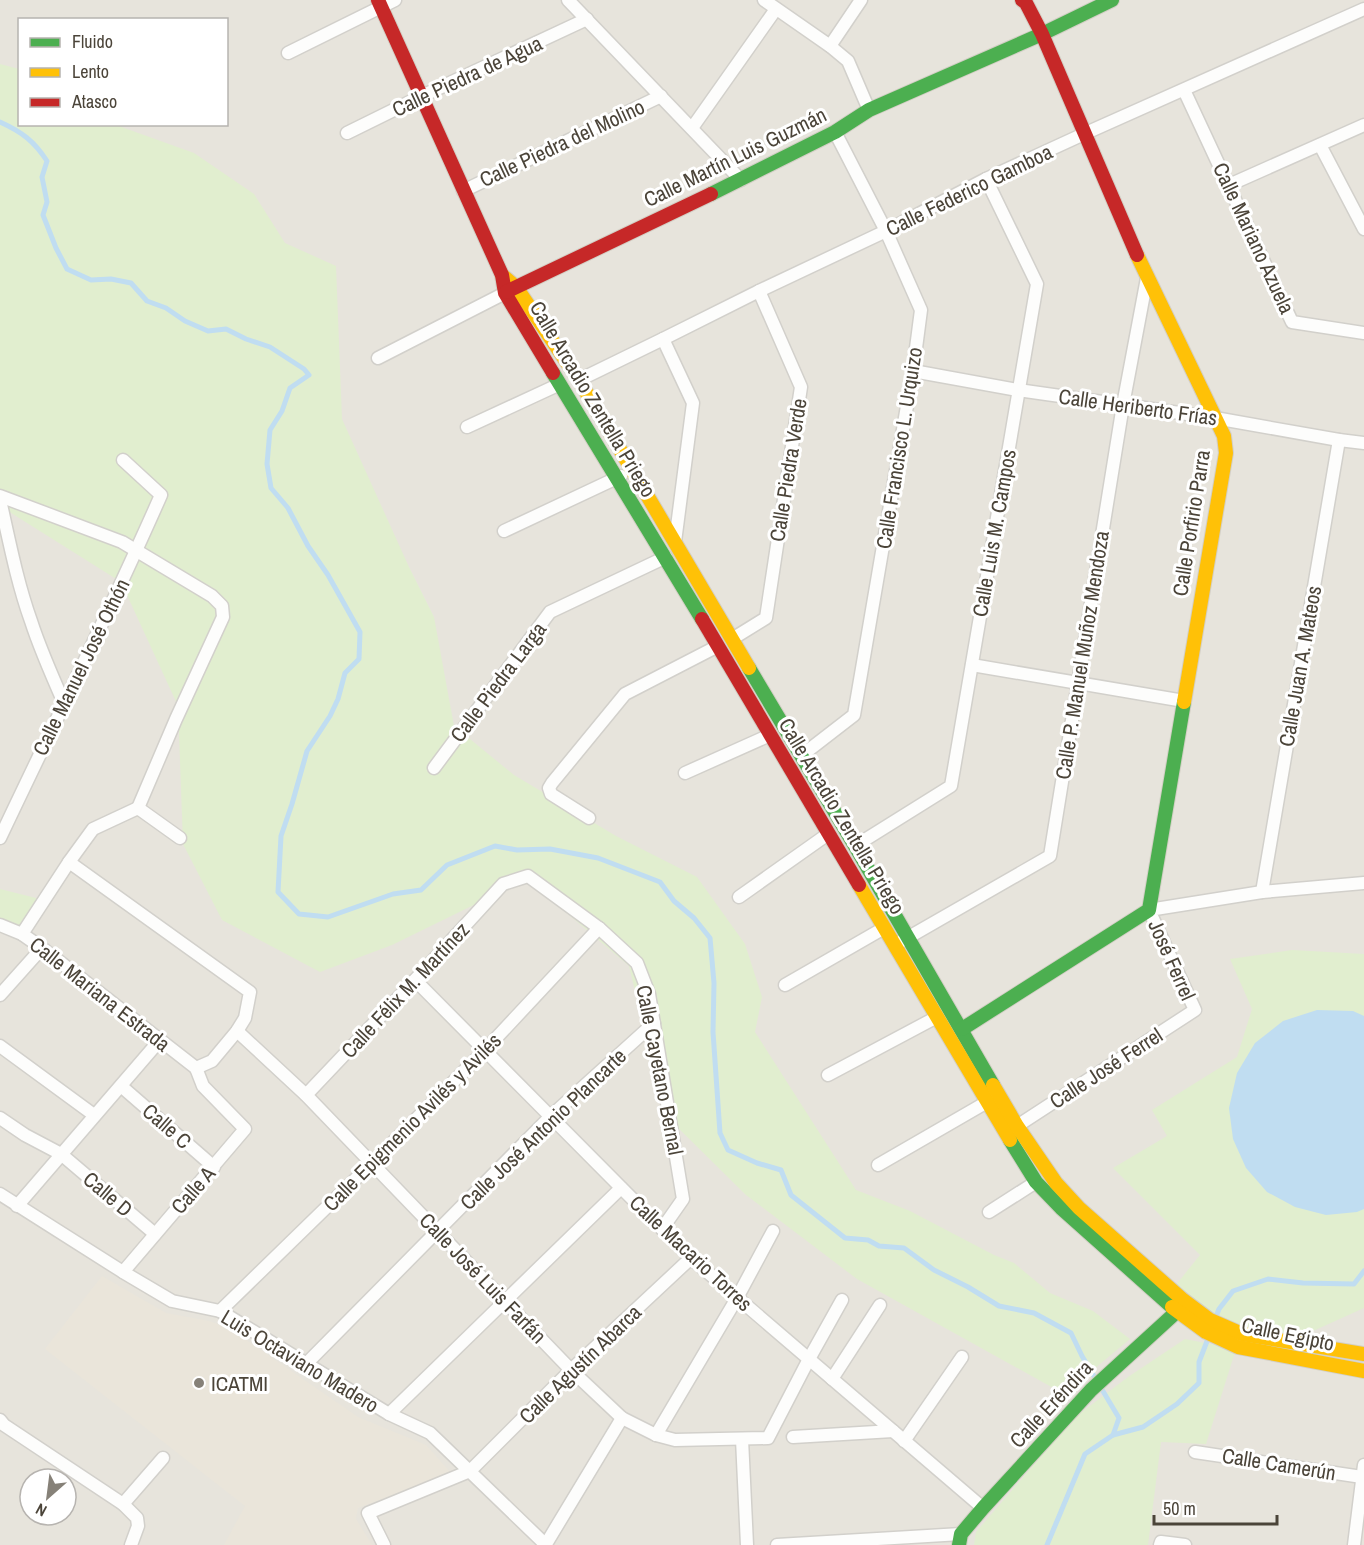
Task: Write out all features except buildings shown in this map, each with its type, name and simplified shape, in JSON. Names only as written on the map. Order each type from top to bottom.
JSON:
[{"type":"street","points":[[288,53],[380,3],[395,0]]},
{"type":"street","points":[[568,0],[741,180]]},
{"type":"street","points":[[764,0],[848,61],[869,110]]},
{"type":"street","points":[[830,46],[861,0]]},
{"type":"street","name":"Calle Porfirio Parra","points":[[1022,0],[1026,3],[1042,34],[1147,277],[1224,436],[1226,453],[1149,909]]},
{"type":"street","name":"Calle Martín Luis Guzmán","points":[[378,358],[510,290],[741,180],[836,132],[869,110],[1042,34],[1112,0]]},
{"type":"street","name":"Calle Arcadio Zentella Priego","points":[[380,3],[502,275],[560,384],[666,557],[1036,1182],[1069,1216],[1177,1312],[1208,1326]]},
{"type":"street","points":[[692,128],[776,9]]},
{"type":"street","name":"Calle Federico Gamboa","points":[[579,380],[986,180],[1364,9]]},
{"type":"street","name":"Calle Piedra de Agua","points":[[347,134],[422,96],[587,19]]},
{"type":"street","name":"Calle Mariano Azuela","points":[[1184,90],[1292,322],[1364,333]]},
{"type":"street","name":"Calle Piedra del Molino","points":[[463,191],[661,96]]},
{"type":"street","points":[[1229,185],[1364,125]]},
{"type":"street","name":"Calle Francisco L. Urquizo","points":[[801,756],[854,715],[913,371],[921,310],[886,231],[836,132]]},
{"type":"street","points":[[1320,145],[1364,229]]},
{"type":"street","name":"Calle Luis M. Campos","points":[[855,846],[951,786],[1037,284],[986,180]]},
{"type":"street","name":"Calle P. Manuel Muñoz Mendoza","points":[[894,945],[1050,856],[1123,405],[1147,277]]},
{"type":"street","name":"Calle Arcadio Zentella Priego","points":[[510,290],[579,380],[855,846],[1017,1126],[1056,1183],[1079,1208],[1187,1302],[1208,1326]]},
{"type":"street","name":"Calle Piedra Verde","points":[[732,639],[766,618],[801,387],[759,291]]},
{"type":"street","points":[[663,339],[693,403],[675,542]]},
{"type":"street","name":"Calle Heriberto Frías","points":[[913,371],[1018,390],[1215,417],[1364,443]]},
{"type":"street","points":[[467,427],[560,384]]},
{"type":"street","name":"Calle Juan A. Mateos","points":[[1262,892],[1339,440]]},
{"type":"street","name":"Calle Manuel José Othón","points":[[0,838],[137,552],[161,495],[123,460]]},
{"type":"street","points":[[504,531],[632,470]]},
{"type":"street","points":[[0,498],[122,542],[212,596],[222,606],[223,616],[138,808],[93,829],[22,934]]},
{"type":"street","points":[[0,498],[30,620],[64,703]]},
{"type":"street","name":"Calle Piedra Larga","points":[[434,768],[550,612],[666,557]]},
{"type":"street","points":[[589,818],[551,794],[549,788],[552,783],[625,694],[718,646]]},
{"type":"street","points":[[972,665],[1184,701]]},
{"type":"street","points":[[685,773],[770,735]]},
{"type":"street","points":[[138,808],[180,838]]},
{"type":"street","points":[[739,897],[828,834]]},
{"type":"street","points":[[69,862],[250,992],[244,1018],[237,1031],[212,1061],[196,1068]]},
{"type":"street","name":"Calle Cayetano Bernal","points":[[503,884],[528,876],[599,928],[637,963],[649,993],[683,1199],[662,1229]]},
{"type":"street","points":[[962,1029],[1149,909],[1262,892],[1364,883]]},
{"type":"street","name":"Calle Félix M. Martínez","points":[[306,1095],[503,884]]},
{"type":"street","name":"José Ferrel","points":[[1149,909],[1195,1010]]},
{"type":"street","name":"Calle Mariana Estrada","points":[[0,925],[22,934],[42,948],[196,1068]]},
{"type":"street","name":"Calle Epigmenio Avilés y Avilés","points":[[220,1311],[485,1050],[599,928]]},
{"type":"street","points":[[784,985],[884,928]]},
{"type":"street","points":[[0,995],[42,948]]},
{"type":"street","name":"Calle Macario Torres","points":[[415,980],[692,1258],[983,1508]]},
{"type":"street","name":"Calle José Ferrel","points":[[1017,1126],[1195,1010]]},
{"type":"street","points":[[828,1075],[937,1017]]},
{"type":"street","name":"Calle José Antonio Plancarte","points":[[306,1364],[551,1116],[654,1023]]},
{"type":"street","name":"Calle José Luis Farfán","points":[[237,1031],[306,1095],[571,1370],[622,1418],[656,1435],[675,1440],[768,1438],[809,1359]]},
{"type":"street","points":[[17,1206],[160,1040]]},
{"type":"street","points":[[0,1046],[94,1115]]},
{"type":"street","name":"Calle A","points":[[123,1272],[245,1129],[203,1086],[196,1068]]},
{"type":"street","name":"Calle C","points":[[121,1086],[214,1167]]},
{"type":"street","points":[[878,1165],[987,1102]]},
{"type":"street","name":"Calle D","points":[[0,1118],[61,1155],[155,1234]]},
{"type":"street","points":[[989,1212],[1036,1182]]},
{"type":"street","points":[[389,1414],[621,1188]]},
{"type":"street","name":"Luis Octaviano Madero","points":[[0,1194],[172,1301],[220,1311],[389,1414],[430,1433],[546,1545]]},
{"type":"street","points":[[656,1435],[737,1298],[772,1232]]},
{"type":"street","name":"Calle Agustín Abarca","points":[[470,1471],[571,1370],[692,1258]]},
{"type":"street","points":[[809,1359],[842,1300]]},
{"type":"street","name":"Calle Eréndira","points":[[960,1540],[983,1508],[1090,1390],[1187,1302]]},
{"type":"street","points":[[832,1379],[880,1305]]},
{"type":"street","name":"Calle Egipto","points":[[1208,1326],[1240,1340],[1364,1371]]},
{"type":"street","name":"Calle Egipto","points":[[1240,1340],[1364,1354]]},
{"type":"street","points":[[904,1441],[962,1357]]},
{"type":"street","points":[[546,1545],[622,1418]]},
{"type":"street","points":[[0,1420],[4,1425],[123,1504],[137,1518],[138,1526],[130,1545]]},
{"type":"street","points":[[793,1437],[893,1431]]},
{"type":"street","points":[[742,1439],[747,1545]]},
{"type":"street","name":"Calle Camerún","points":[[1195,1452],[1363,1471]]},
{"type":"street","points":[[123,1504],[164,1458]]},
{"type":"street","points":[[384,1545],[368,1513],[470,1471]]},
{"type":"street","points":[[1354,1545],[1363,1471]]},
{"type":"street","points":[[777,1545],[960,1540]]},
{"type":"street","points":[[1161,1544],[1185,1545]]},
{"type":"shaded area","points":[[0,0],[1364,0],[1364,1545],[0,1545]]},
{"type":"shaded area","name":"ICATMI","points":[[102,1276],[166,1313],[209,1321],[229,1328],[358,1417],[426,1445],[451,1473],[358,1508],[356,1519],[372,1545],[224,1545],[245,1506],[45,1349]]},
{"type":"green space","points":[[0,64],[18,69],[18,126],[119,126],[194,153],[254,194],[285,243],[336,266],[342,419],[434,617],[454,726],[514,775],[616,836],[697,877],[745,944],[762,997],[755,1032],[856,1190],[910,1211],[1014,1263],[1050,1293],[1093,1311],[1130,1339],[1064,1394],[857,1279],[746,1195],[665,1115],[629,966],[527,879],[392,945],[320,972],[222,920],[183,844],[178,706],[121,582],[0,506]]},
{"type":"green space","points":[[0,889],[44,900],[22,932],[0,922]]},
{"type":"green space","points":[[1292,950],[1364,954],[1364,1308],[1302,1336],[1236,1325],[1196,1306],[1175,1286],[1200,1255],[1113,1168],[1167,1136],[1152,1110],[1237,1057],[1252,1009],[1230,959]]},
{"type":"green space","points":[[1185,1339],[1236,1349],[1206,1444],[1161,1442],[1148,1545],[974,1545],[976,1532],[1074,1418],[1128,1377]]},
{"type":"water","points":[[1317,1010],[1353,1011],[1364,1016],[1364,1209],[1357,1212],[1326,1215],[1295,1207],[1267,1192],[1246,1168],[1233,1139],[1229,1108],[1237,1073],[1255,1043],[1283,1021]]},
{"type":"waterway","points":[[0,122],[27,138],[47,161],[42,177],[47,202],[43,215],[67,269],[91,280],[111,279],[131,283],[147,301],[166,308],[185,321],[208,331],[226,329],[270,347],[304,369],[309,375],[290,388],[282,411],[270,430],[267,464],[271,488],[288,508],[360,632],[359,659],[345,673],[338,699],[330,716],[307,751],[281,836],[278,892],[299,914],[328,917],[393,894],[421,890],[447,865],[495,846],[517,850],[550,849],[598,858],[660,882],[674,901],[694,918],[710,938],[714,983],[713,1032],[720,1133],[728,1150],[757,1163],[781,1170],[791,1195],[845,1238],[868,1240],[879,1246],[904,1248],[934,1270],[999,1306],[1034,1313],[1071,1333],[1119,1418],[1113,1435]]},
{"type":"waterway","points":[[1215,1319],[1219,1309],[1233,1291],[1268,1279],[1303,1283],[1354,1284],[1364,1271]]},
{"type":"waterway","points":[[1047,1545],[1085,1454],[1113,1435],[1143,1427],[1177,1404],[1199,1383],[1199,1362],[1209,1336]]},
{"type":"traffic: fast","points":[[711,194],[835,132],[869,110],[1042,34],[1112,0]]},
{"type":"traffic: fast","points":[[553,373],[702,619]]},
{"type":"traffic: fast","points":[[749,668],[993,1085]]},
{"type":"traffic: fast","points":[[962,1029],[1149,910],[1184,702]]},
{"type":"traffic: fast","points":[[1010,1140],[1036,1182],[1061,1208],[1172,1307]]},
{"type":"traffic: fast","points":[[959,1545],[961,1534],[983,1508],[1091,1390],[1184,1305]]},
{"type":"traffic: slow","points":[[1137,255],[1224,436],[1226,453],[1184,702]]},
{"type":"traffic: slow","points":[[502,275],[516,287],[579,380],[749,668]]},
{"type":"traffic: slow","points":[[859,885],[1010,1140]]},
{"type":"traffic: slow","points":[[993,1085],[1017,1126],[1056,1183],[1079,1208],[1182,1299],[1210,1320],[1242,1334],[1364,1354]]},
{"type":"traffic: slow","points":[[1172,1307],[1206,1332],[1238,1347],[1364,1371]]},
{"type":"traffic: jam","points":[[378,0],[502,275],[505,293],[553,373]]},
{"type":"traffic: jam","points":[[1022,0],[1026,3],[1042,34],[1137,255]]},
{"type":"traffic: jam","points":[[506,292],[711,194]]},
{"type":"traffic: jam","points":[[702,619],[859,885]]},
{"type":"place","name":"ICATMI","points":[[199,1383]]}]
